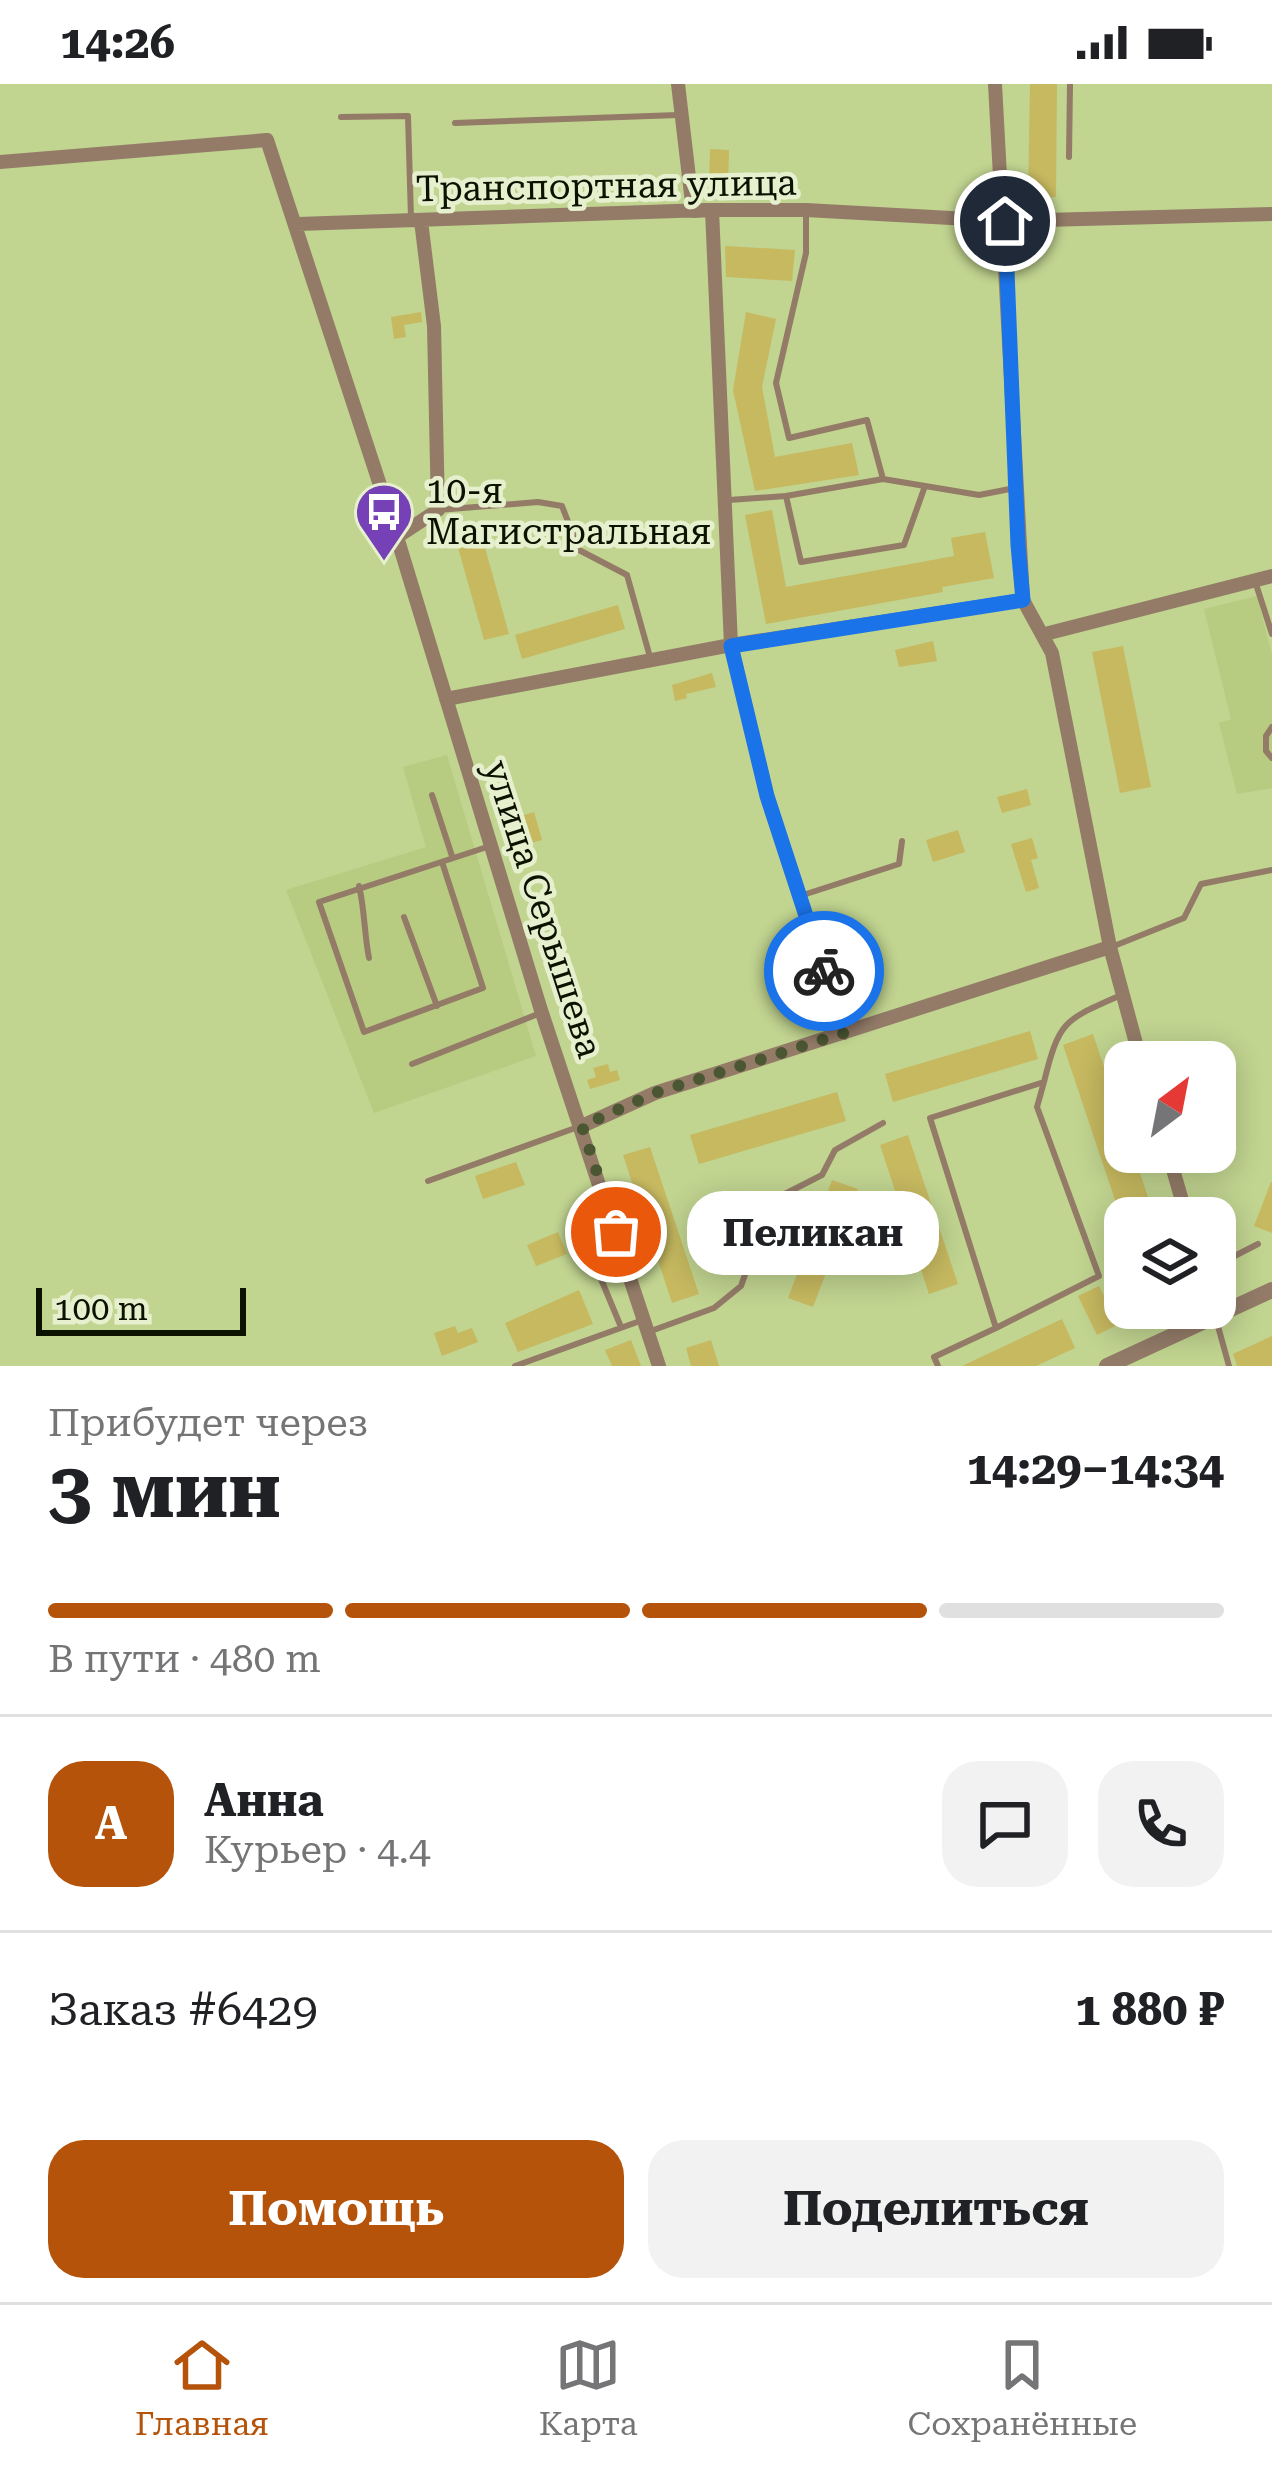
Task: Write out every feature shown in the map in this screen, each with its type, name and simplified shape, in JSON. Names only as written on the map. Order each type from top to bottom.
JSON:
[{"type":"street","points":[[678,84],[693,211]]},
{"type":"street","points":[[994,84],[1023,600],[1052,653],[1110,947],[1135,1041]]},
{"type":"street","points":[[0,162],[267,140],[298,224]]},
{"type":"street","points":[[712,210],[731,646],[767,796],[844,1033]]},
{"type":"street","name":"Транспортная улица","points":[[298,224],[712,210],[1005,221],[1272,214]]},
{"type":"street","points":[[397,537],[438,510],[434,326],[417,221]]},
{"type":"street","name":"улица Серышева","points":[[298,224],[542,1012],[659,1366]]},
{"type":"street","points":[[1045,634],[1272,576]]},
{"type":"street","points":[[446,699],[731,646],[1023,600]]},
{"type":"street","points":[[582,1126],[655,1093],[1110,947]]},
{"type":"street","points":[[1236,1304],[1272,1290]]},
{"type":"street","points":[[1107,1366],[1180,1329]]},
{"type":"lane","points":[[1069,158],[1070,84]]},
{"type":"lane","points":[[455,123],[682,115]]},
{"type":"lane","points":[[341,117],[408,116],[417,221]]},
{"type":"lane","points":[[806,210],[806,253],[776,383],[789,438],[867,420],[883,479]]},
{"type":"lane","points":[[725,500],[786,496],[883,479],[979,495],[1016,488]]},
{"type":"lane","points":[[786,496],[801,562],[904,544],[925,486]]},
{"type":"lane","points":[[438,510],[538,502],[562,506],[579,550],[627,575],[652,660]]},
{"type":"lane","points":[[1255,581],[1272,634]]},
{"type":"lane","points":[[1272,727],[1266,736],[1266,751],[1272,758]]},
{"type":"lane","points":[[432,795],[452,856]]},
{"type":"lane","points":[[800,897],[899,864],[902,841]]},
{"type":"lane","points":[[442,862],[483,988],[364,1032],[319,902],[490,846]]},
{"type":"lane","points":[[1110,947],[1184,918],[1201,884],[1272,870]]},
{"type":"lane","points":[[359,886],[368,922],[369,958]]},
{"type":"lane","points":[[404,916],[436,1006]]},
{"type":"lane","points":[[938,1366],[934,1357],[1099,1276],[1037,1107],[1052,1047],[1068,1018],[1123,995]]},
{"type":"lane","points":[[412,1064],[542,1012]]},
{"type":"lane","points":[[996,1328],[929,1118],[1044,1082]]},
{"type":"lane","points":[[514,1366],[622,1328],[714,1309],[740,1286],[771,1201],[822,1175],[836,1150],[883,1123]]},
{"type":"lane","points":[[428,1181],[582,1126]]},
{"type":"lane","points":[[1236,1255],[1258,1244]]},
{"type":"lane","points":[[622,1328],[602,1279],[627,1268]]},
{"type":"lane","points":[[1219,1329],[1229,1366]]},
{"type":"shaded area","points":[[1257,596],[1272,655],[1272,788],[1237,794],[1219,723],[1231,719],[1204,609]]},
{"type":"shaded area","points":[[447,755],[536,1056],[374,1113],[286,890],[426,847],[403,767]]},
{"type":"building","points":[[1030,84],[1057,84],[1056,197],[1028,197]]},
{"type":"building","points":[[710,149],[729,150],[728,186],[709,186]]},
{"type":"building","points":[[725,246],[795,250],[792,281],[726,277]]},
{"type":"building","points":[[421,312],[422,322],[404,325],[406,337],[394,339],[391,317]]},
{"type":"building","points":[[746,312],[776,319],[762,387],[775,457],[852,443],[859,475],[755,491],[733,390]]},
{"type":"building","points":[[772,510],[786,587],[954,556],[951,538],[985,532],[994,578],[942,587],[943,592],[766,624],[745,515]]},
{"type":"building","points":[[479,526],[509,634],[484,640],[454,533]]},
{"type":"building","points":[[618,605],[625,629],[522,659],[515,635]]},
{"type":"building","points":[[933,641],[937,661],[899,667],[895,650]]},
{"type":"building","points":[[1123,646],[1151,787],[1120,793],[1092,652]]},
{"type":"building","points":[[712,673],[716,687],[675,701],[672,685]]},
{"type":"building","points":[[1027,789],[1031,805],[1002,813],[997,797]]},
{"type":"building","points":[[534,812],[542,840],[520,846],[512,819]]},
{"type":"building","points":[[958,830],[965,852],[933,862],[926,840]]},
{"type":"building","points":[[1032,838],[1038,858],[1031,860],[1039,888],[1026,892],[1011,844]]},
{"type":"building","points":[[1030,1031],[1038,1059],[893,1102],[885,1074]]},
{"type":"building","points":[[1093,1034],[1104,1067],[1104,1167],[1063,1045]]},
{"type":"building","points":[[608,1064],[620,1080],[590,1089],[587,1080],[596,1077],[593,1068]]},
{"type":"building","points":[[837,1092],[846,1121],[699,1164],[690,1135]]},
{"type":"building","points":[[908,1135],[958,1284],[929,1294],[880,1145]]},
{"type":"building","points":[[650,1147],[699,1294],[672,1303],[623,1155]]},
{"type":"building","points":[[516,1162],[525,1185],[483,1199],[475,1176]]},
{"type":"building","points":[[1106,1173],[1140,1173],[1148,1197],[1114,1197]]},
{"type":"building","points":[[832,1180],[858,1189],[813,1307],[788,1298]]},
{"type":"building","points":[[1272,1182],[1272,1233],[1254,1226]]},
{"type":"building","points":[[558,1232],[567,1254],[536,1266],[527,1245]]},
{"type":"building","points":[[1099,1286],[1104,1296],[1104,1329],[1109,1329],[1097,1335],[1078,1296]]},
{"type":"building","points":[[579,1290],[593,1324],[518,1352],[505,1323]]},
{"type":"building","points":[[1062,1319],[1075,1348],[1036,1366],[962,1366]]},
{"type":"building","points":[[455,1326],[458,1333],[472,1328],[478,1342],[442,1356],[434,1333]]},
{"type":"building","points":[[1272,1336],[1272,1366],[1237,1366],[1233,1354]]},
{"type":"building","points":[[631,1340],[641,1366],[612,1366],[605,1350]]},
{"type":"building","points":[[711,1340],[719,1366],[691,1366],[686,1348]]},
{"type":"way so far","points":[[616,1232],[582,1126],[655,1093],[844,1033],[824,971]]},
{"type":"place","name":"10-я Магистральная","points":[[384,563]]},
{"type":"place","name":"Пеликан","points":[[616,1232]]},
{"type":"route","points":[[824,971],[767,796],[731,646],[1023,600],[1005,221]]}]
